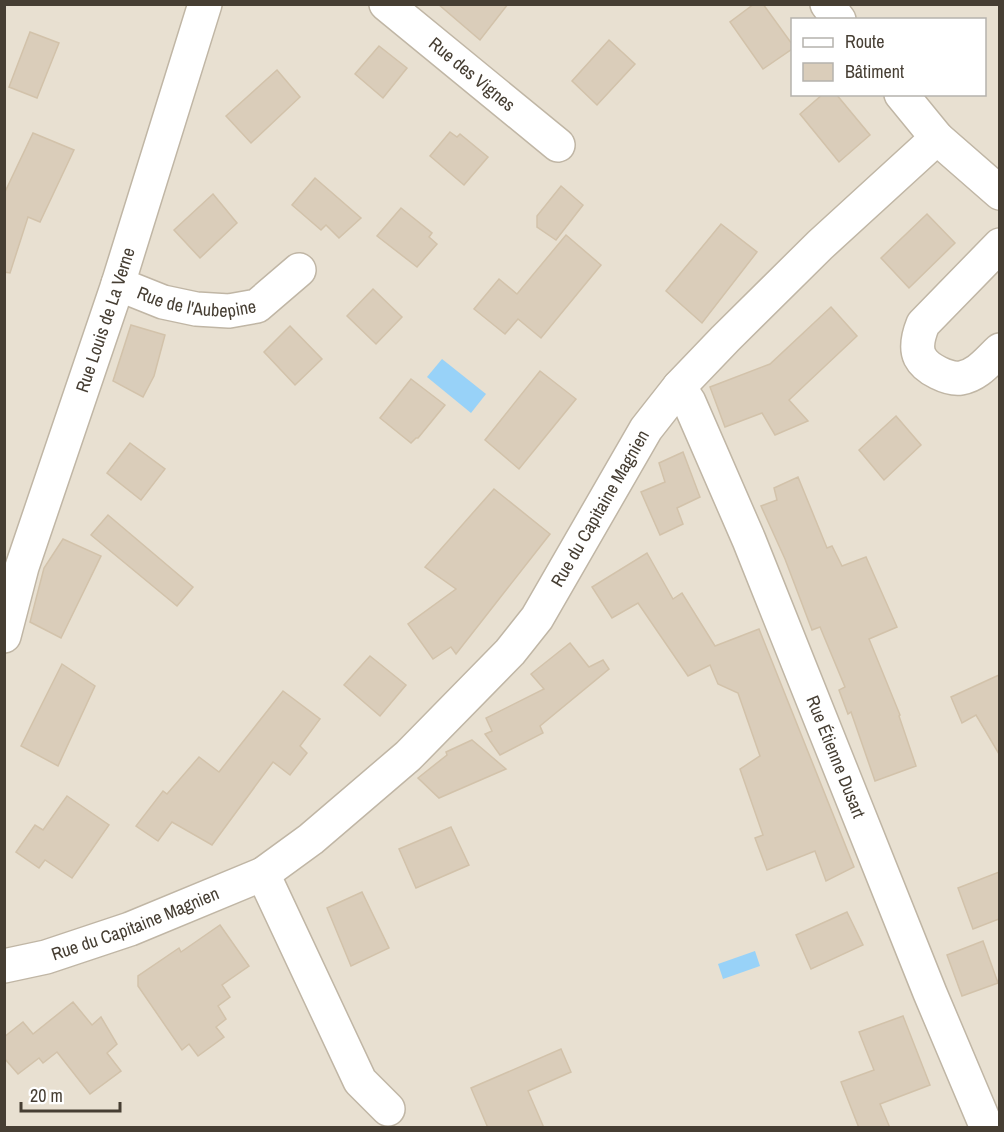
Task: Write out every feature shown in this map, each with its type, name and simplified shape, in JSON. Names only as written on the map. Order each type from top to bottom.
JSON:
[{"type":"street","name":"Rue Louis de La Verne","points":[[4,636],[22,567],[118,284],[205,4]]},
{"type":"street","name":"Rue des Vignes","points":[[386,4],[558,145]]},
{"type":"street","points":[[827,4],[838,18]]},
{"type":"street","points":[[903,96],[937,138],[999,193]]},
{"type":"street","name":"Rue du Capitaine Magnien","points":[[4,966],[46,957],[130,930],[263,874],[311,839],[408,756],[510,652],[537,618],[646,429],[679,387],[820,244],[937,138]]},
{"type":"street","points":[[999,245],[923,324],[918,340],[920,357],[937,374],[960,379],[978,371],[999,350]]},
{"type":"street","name":"Rue de l'Aubepine","points":[[118,284],[174,304],[196,309],[229,310],[257,306],[299,270]]},
{"type":"street","name":"Rue Étienne Dusart","points":[[679,387],[689,402],[748,540],[987,1128]]},
{"type":"street","points":[[263,874],[360,1081],[388,1108]]},
{"type":"shaded area","points":[[5,5],[999,5],[999,1127],[5,1127]]},
{"type":"water","points":[[442,359],[486,394],[471,413],[427,377]]},
{"type":"water","points":[[755,951],[760,966],[723,979],[718,964]]},
{"type":"building","points":[[438,4],[508,4],[480,40]]},
{"type":"building","points":[[754,4],[763,4],[791,43],[791,50],[763,69],[730,22]]},
{"type":"building","points":[[30,32],[59,43],[37,98],[9,87]]},
{"type":"building","points":[[609,40],[635,64],[597,105],[572,81]]},
{"type":"building","points":[[379,46],[407,68],[383,98],[355,74]]},
{"type":"building","points":[[277,70],[300,97],[251,143],[226,116]]},
{"type":"building","points":[[821,96],[838,96],[870,135],[839,162],[800,114]]},
{"type":"building","points":[[450,132],[457,137],[460,134],[488,157],[464,185],[430,156]]},
{"type":"building","points":[[33,133],[74,150],[40,222],[28,217],[10,273],[4,272],[4,194]]},
{"type":"building","points":[[315,178],[361,218],[339,238],[326,225],[321,230],[292,205]]},
{"type":"building","points":[[561,186],[583,205],[556,240],[537,227],[537,216]]},
{"type":"building","points":[[213,194],[237,223],[200,258],[174,230]]},
{"type":"building","points":[[401,208],[432,233],[429,237],[437,244],[417,267],[377,236]]},
{"type":"building","points":[[927,214],[955,243],[909,288],[881,258]]},
{"type":"building","points":[[721,224],[757,252],[702,323],[666,291]]},
{"type":"building","points":[[566,235],[601,265],[541,338],[518,319],[505,334],[474,309],[499,279],[517,294]]},
{"type":"building","points":[[373,289],[402,317],[376,344],[347,316]]},
{"type":"building","points":[[831,307],[857,336],[789,400],[808,421],[775,435],[762,413],[725,427],[710,387],[770,364]]},
{"type":"building","points":[[131,325],[165,335],[154,376],[143,397],[113,381]]},
{"type":"building","points":[[290,326],[322,359],[295,385],[264,352]]},
{"type":"building","points":[[540,371],[576,399],[519,469],[485,440]]},
{"type":"building","points":[[411,379],[445,405],[418,438],[411,443],[380,418]]},
{"type":"building","points":[[896,416],[921,445],[884,480],[859,450]]},
{"type":"building","points":[[130,443],[165,469],[141,500],[107,473]]},
{"type":"building","points":[[683,452],[700,497],[677,508],[683,524],[660,535],[641,492],[665,482],[659,463]]},
{"type":"building","points":[[798,477],[827,548],[832,546],[842,566],[866,557],[897,627],[869,639],[900,715],[916,766],[875,781],[851,712],[848,714],[839,690],[845,687],[820,627],[812,630],[785,559],[761,506],[777,500],[774,488]]},
{"type":"building","points":[[494,489],[550,534],[456,654],[451,647],[433,659],[408,624],[456,589],[425,567]]},
{"type":"building","points":[[108,515],[193,587],[177,606],[91,535]]},
{"type":"building","points":[[63,539],[101,556],[61,638],[30,622],[44,568]]},
{"type":"building","points":[[647,553],[673,599],[682,593],[715,646],[759,629],[854,867],[826,881],[815,851],[767,870],[755,838],[763,835],[740,769],[760,756],[738,693],[718,684],[710,665],[688,676],[638,603],[612,618],[592,587]]},
{"type":"building","points":[[570,643],[589,667],[603,660],[609,669],[540,726],[543,733],[500,755],[485,734],[492,731],[486,718],[544,689],[531,674]]},
{"type":"building","points":[[370,656],[406,685],[380,716],[344,685]]},
{"type":"building","points":[[62,664],[95,686],[58,766],[21,746]]},
{"type":"building","points":[[999,675],[999,754],[976,715],[962,723],[951,697]]},
{"type":"building","points":[[283,691],[320,719],[300,746],[307,753],[290,775],[273,762],[212,845],[172,822],[158,841],[136,826],[163,791],[167,794],[199,757],[219,772]]},
{"type":"building","points":[[472,740],[506,769],[439,798],[418,778],[447,755],[446,752]]},
{"type":"building","points":[[67,796],[109,825],[72,878],[45,860],[39,868],[16,852],[35,825],[43,830]]},
{"type":"building","points":[[451,827],[469,865],[416,888],[399,849]]},
{"type":"building","points":[[999,872],[999,919],[973,929],[958,888]]},
{"type":"building","points":[[362,892],[389,948],[351,966],[327,908]]},
{"type":"building","points":[[847,912],[863,945],[811,969],[796,935]]},
{"type":"building","points":[[220,925],[249,966],[222,985],[230,997],[218,1006],[226,1019],[216,1027],[224,1037],[198,1056],[189,1044],[182,1050],[138,986],[138,976],[179,948],[181,952]]},
{"type":"building","points":[[983,941],[998,983],[962,996],[947,955]]},
{"type":"building","points":[[73,1002],[92,1025],[101,1017],[117,1044],[107,1053],[121,1071],[90,1094],[57,1052],[43,1063],[39,1058],[18,1074],[4,1058],[4,1037],[23,1022],[33,1034]]},
{"type":"building","points":[[903,1016],[930,1085],[880,1104],[890,1128],[859,1128],[841,1082],[874,1070],[859,1032]]},
{"type":"building","points":[[561,1049],[571,1072],[528,1091],[544,1128],[488,1128],[471,1088]]}]
